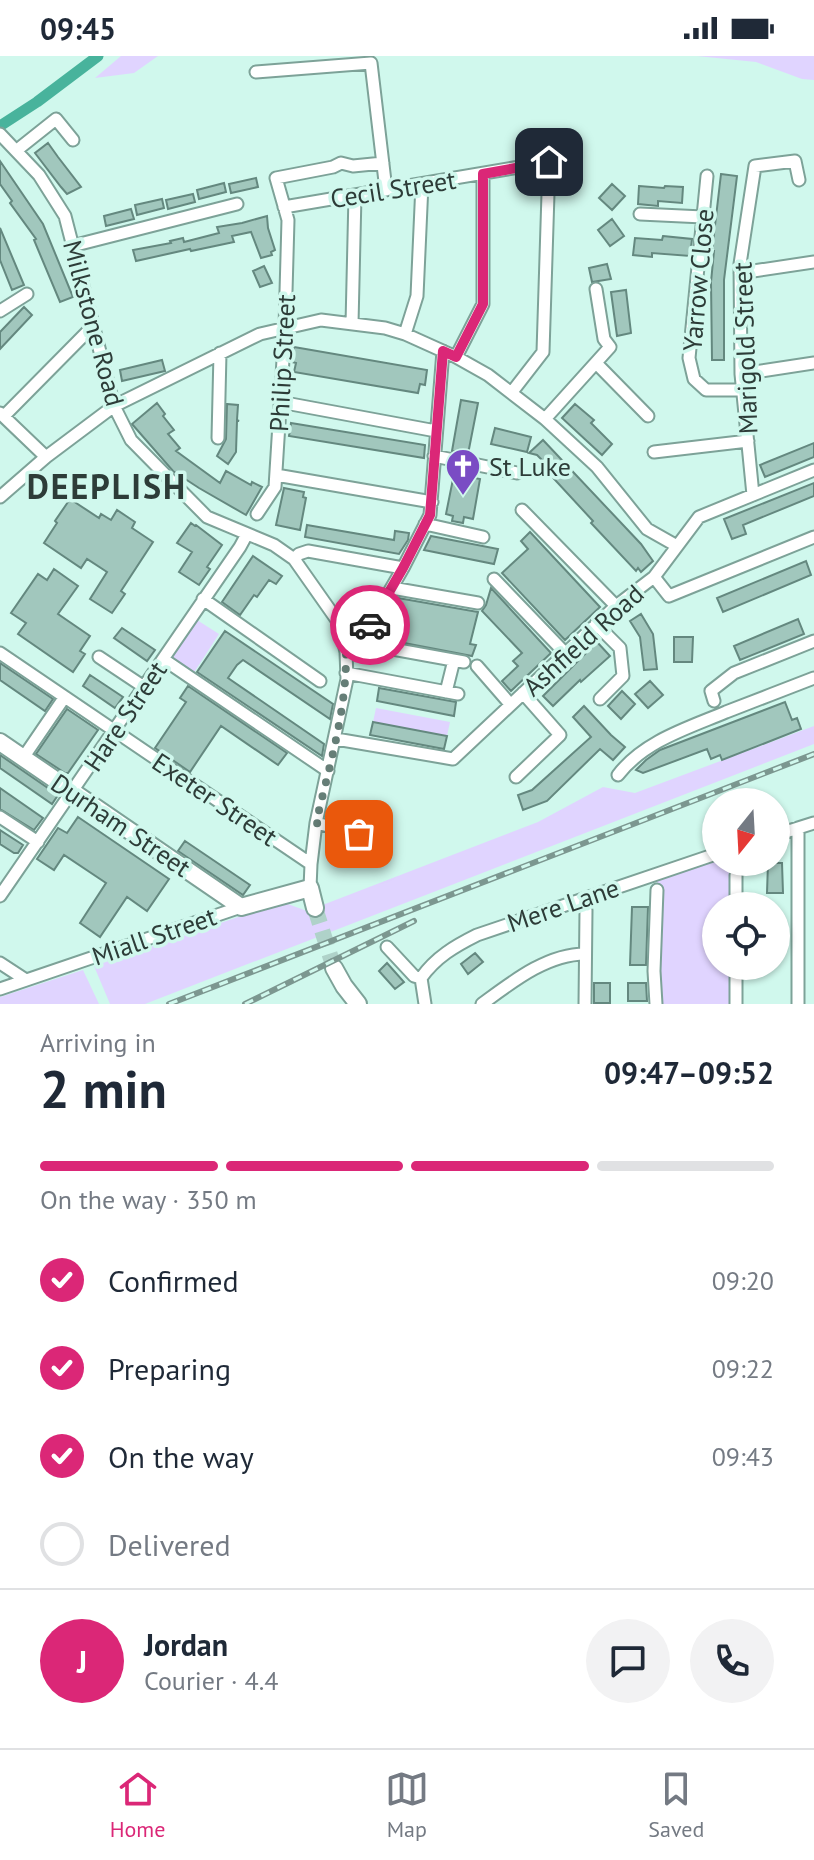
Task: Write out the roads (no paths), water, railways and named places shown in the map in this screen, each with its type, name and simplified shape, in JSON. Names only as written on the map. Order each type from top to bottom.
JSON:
[{"type":"main road","name":"Durham Street","points":[[0,742],[241,907]]},
{"type":"main road","name":"Miall Street","points":[[241,907],[310,888]]},
{"type":"main road","name":"Milkstone Road","points":[[310,888],[315,908]]},
{"type":"main road","points":[[334,968],[358,1004]]},
{"type":"street","points":[[256,72],[371,63],[386,190]]},
{"type":"street","points":[[17,150],[56,119],[73,140]]},
{"type":"street","name":"Milkstone Road","points":[[2,136],[39,175],[65,216],[114,406],[131,440],[207,517],[274,545],[294,559],[339,623],[346,652],[347,679],[316,823],[310,888]]},
{"type":"street","name":"Marigold Street","points":[[753,495],[741,374],[740,273],[755,166],[795,161],[799,180]]},
{"type":"street","name":"Cecil Street","points":[[284,207],[549,162],[543,352],[512,392]]},
{"type":"street","name":"Philip Street","points":[[257,514],[275,487],[285,328],[288,220],[276,178],[341,163],[353,166],[383,163]]},
{"type":"street","points":[[456,357],[483,304],[483,174]]},
{"type":"street","name":"Yarrow Close","points":[[707,176],[689,358],[694,379],[706,390],[742,390]]},
{"type":"street","points":[[405,334],[417,296],[422,184]]},
{"type":"street","points":[[352,324],[355,195]]},
{"type":"street","points":[[72,246],[237,204]]},
{"type":"street","points":[[640,214],[703,217]]},
{"type":"street","points":[[740,273],[814,262]]},
{"type":"street","points":[[545,419],[610,347],[604,339],[596,289]]},
{"type":"street","points":[[1,308],[27,294]]},
{"type":"street","points":[[0,497],[46,457],[114,406],[260,334],[321,320],[385,328],[405,334],[488,375],[545,419],[597,467],[647,529],[677,546]]},
{"type":"street","points":[[46,457],[2,414],[93,326]]},
{"type":"street","points":[[346,652],[361,641],[430,515],[443,351]]},
{"type":"street","points":[[218,438],[220,353]]},
{"type":"street","points":[[596,363],[648,416]]},
{"type":"street","points":[[741,374],[814,363]]},
{"type":"street","points":[[280,402],[436,431]]},
{"type":"street","points":[[654,452],[748,441]]},
{"type":"street","points":[[434,456],[517,473]]},
{"type":"street","name":"Ashfield Road","points":[[336,739],[453,759],[596,624],[654,577],[699,517],[814,470]]},
{"type":"street","points":[[276,475],[432,502]]},
{"type":"street","points":[[522,510],[616,606]]},
{"type":"street","points":[[425,524],[483,537]]},
{"type":"street","name":"Hare Street","points":[[2,890],[115,732],[247,534]]},
{"type":"street","points":[[654,577],[669,596],[814,537]]},
{"type":"street","points":[[294,559],[308,551],[403,568]]},
{"type":"street","points":[[494,579],[565,653]]},
{"type":"street","points":[[392,588],[478,603]]},
{"type":"street","points":[[203,599],[320,681]]},
{"type":"street","points":[[596,624],[620,648],[623,676],[600,699]]},
{"type":"street","points":[[346,673],[452,693],[459,661],[361,641]]},
{"type":"street","points":[[714,701],[711,691],[734,673],[814,641]]},
{"type":"street","name":"Exeter Street","points":[[0,653],[311,864]]},
{"type":"street","points":[[99,657],[144,687]]},
{"type":"street","points":[[163,659],[328,771]]},
{"type":"street","points":[[477,666],[510,704]]},
{"type":"street","points":[[618,775],[639,753],[680,731],[814,678]]},
{"type":"street","points":[[516,777],[560,735],[523,693]]},
{"type":"street","points":[[23,758],[64,698]]},
{"type":"street","points":[[0,817],[38,842]]},
{"type":"street","points":[[316,823],[380,839]]},
{"type":"street","points":[[790,831],[814,823]]},
{"type":"street","points":[[798,828],[798,1004]]},
{"type":"street","name":"Mere Lane","points":[[421,978],[441,955],[477,935],[702,859]]},
{"type":"street","points":[[656,1004],[657,890]]},
{"type":"street","name":"Miall Street","points":[[0,989],[241,907]]},
{"type":"street","points":[[585,1004],[586,910]]},
{"type":"street","points":[[387,947],[414,976],[421,978],[425,1004]]},
{"type":"street","points":[[482,1004],[536,968],[571,954],[585,954]]},
{"type":"street","points":[[0,963],[26,980]]},
{"type":"street","points":[[736,980],[736,1004]]},
{"type":"waterway","points":[[0,126],[98,56]]},
{"type":"tunnel","points":[[315,908],[334,968]]},
{"type":"railway","points":[[169,1004],[814,754]]},
{"type":"railway","points":[[245,1004],[414,921]]},
{"type":"place","name":"St Luke","points":[[463,497]]},
{"type":"district","name":"DEEPLISH","points":[[107,486]]}]
